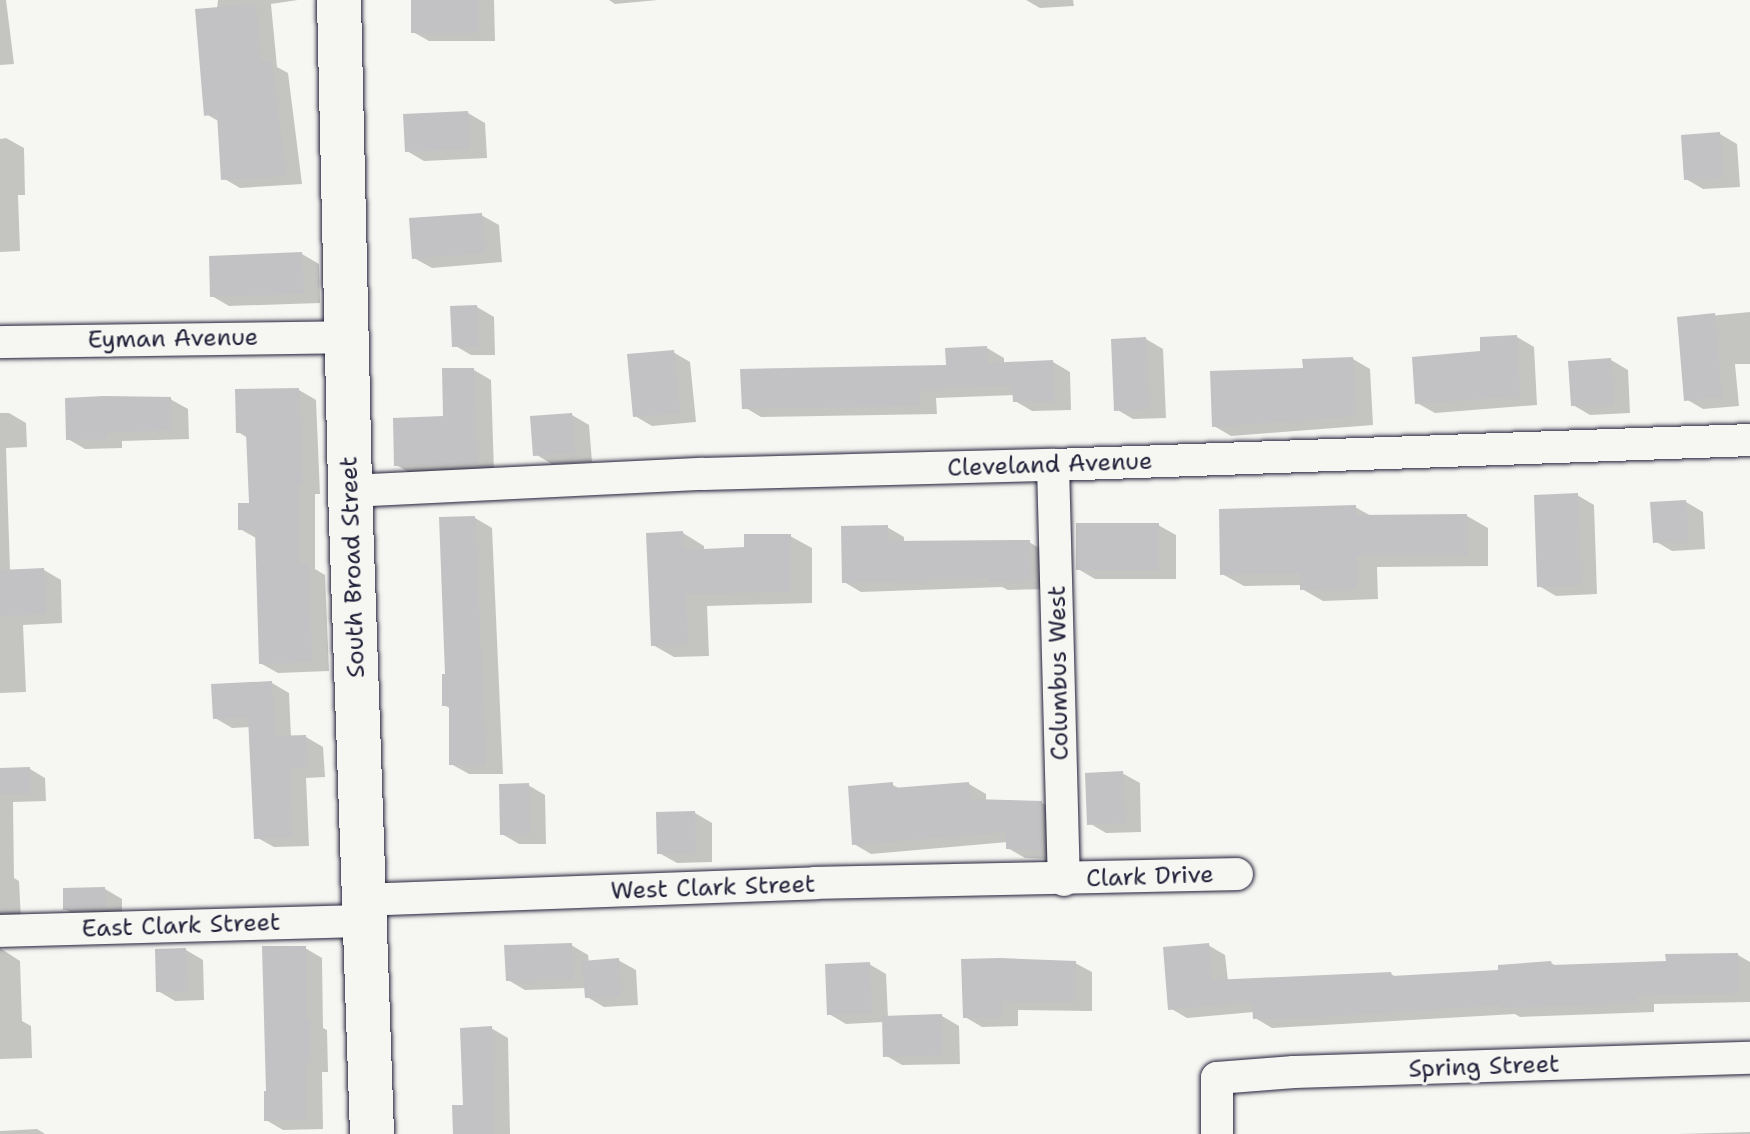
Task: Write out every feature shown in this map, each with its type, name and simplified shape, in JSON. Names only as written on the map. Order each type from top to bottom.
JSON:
[{"type":"street","name":"South Broad Street","points":[[339,0],[350,491],[372,1134]]},
{"type":"street","name":"Eyman Avenue","points":[[0,342],[346,337]]},
{"type":"street","name":"Cleveland Avenue","points":[[350,491],[703,474],[1750,440]]},
{"type":"street","name":"Columbus West","points":[[1053,465],[1064,880]]},
{"type":"street","name":"Clark Drive","points":[[1064,880],[1237,874]]},
{"type":"street","name":"West Clark Street","points":[[363,910],[815,883],[1064,880]]},
{"type":"street","name":"East Clark Street","points":[[0,931],[363,910]]},
{"type":"street","name":"Spring Street","points":[[1217,1134],[1217,1078],[1294,1072],[1750,1058]]},
{"type":"building","points":[[411,0],[479,0],[479,33],[411,33]]},
{"type":"building","points":[[256,4],[261,62],[272,61],[286,176],[221,180],[217,114],[204,116],[195,9]]},
{"type":"building","points":[[468,111],[470,149],[405,152],[403,114]]},
{"type":"building","points":[[1720,132],[1723,178],[1684,180],[1681,135]]},
{"type":"building","points":[[482,213],[485,253],[412,259],[409,218]]},
{"type":"building","points":[[302,252],[304,294],[210,297],[209,256]]},
{"type":"building","points":[[477,305],[479,346],[452,347],[450,306]]},
{"type":"building","points":[[1715,313],[1722,397],[1684,401],[1677,317]]},
{"type":"building","points":[[1517,335],[1520,396],[1415,404],[1412,357],[1480,351],[1480,337]]},
{"type":"building","points":[[1146,337],[1149,409],[1114,411],[1111,339]]},
{"type":"building","points":[[987,346],[988,363],[1053,360],[1055,401],[1013,402],[1012,385],[920,389],[920,406],[742,409],[740,369],[946,365],[945,348]]},
{"type":"building","points":[[674,350],[680,413],[633,417],[627,354]]},
{"type":"building","points":[[1353,357],[1356,416],[1212,427],[1210,371],[1303,368],[1302,359]]},
{"type":"building","points":[[1611,358],[1614,404],[1571,406],[1568,361]]},
{"type":"building","points":[[442,368],[474,368],[477,464],[394,466],[393,418],[443,416]]},
{"type":"building","points":[[299,388],[303,485],[299,485],[299,563],[309,563],[312,662],[259,664],[255,530],[238,530],[238,503],[249,503],[246,433],[236,433],[235,389]]},
{"type":"building","points":[[171,397],[172,430],[106,433],[106,439],[66,440],[65,398]]},
{"type":"building","points":[[572,413],[575,453],[533,456],[530,416]]},
{"type":"building","points":[[1578,493],[1581,585],[1537,587],[1534,495]]},
{"type":"building","points":[[1686,500],[1689,540],[1653,543],[1650,502]]},
{"type":"building","points":[[1356,505],[1356,515],[1467,514],[1468,555],[1357,556],[1357,588],[1300,590],[1300,573],[1220,575],[1219,509]]},
{"type":"building","points":[[475,516],[486,765],[449,765],[449,706],[442,706],[442,674],[445,674],[439,517]]},
{"type":"building","points":[[1076,523],[1159,523],[1159,570],[1076,570]]},
{"type":"building","points":[[888,525],[888,541],[1030,540],[1031,580],[989,582],[989,578],[842,583],[841,526]]},
{"type":"building","points":[[683,531],[684,550],[744,547],[744,534],[791,534],[791,592],[686,594],[688,644],[651,646],[646,533]]},
{"type":"building","points":[[44,568],[46,614],[0,616],[0,570]]},
{"type":"building","points":[[272,681],[275,736],[306,735],[308,768],[290,769],[292,837],[254,839],[248,718],[213,719],[211,684]]},
{"type":"building","points":[[30,767],[31,793],[0,794],[0,768]]},
{"type":"building","points":[[1123,771],[1125,823],[1087,825],[1085,773]]},
{"type":"building","points":[[893,782],[893,788],[969,782],[970,799],[1042,801],[1041,850],[1006,849],[1006,832],[852,845],[848,786]]},
{"type":"building","points":[[529,783],[530,835],[500,835],[499,784]]},
{"type":"building","points":[[695,811],[696,853],[657,854],[656,812]]},
{"type":"building","points":[[105,887],[106,909],[63,910],[63,888]]},
{"type":"building","points":[[572,943],[573,979],[506,981],[504,945]]},
{"type":"building","points":[[1209,943],[1212,980],[1391,972],[1392,976],[1498,970],[1498,965],[1551,961],[1552,965],[1666,961],[1665,954],[1738,953],[1739,993],[1637,995],[1638,1003],[1501,1008],[1501,1005],[1324,1017],[1253,1019],[1252,1002],[1168,1010],[1163,947]]},
{"type":"building","points":[[262,946],[306,946],[306,1019],[311,1019],[311,1063],[305,1063],[306,1120],[264,1121]]},
{"type":"building","points":[[186,948],[188,992],[156,992],[155,949]]},
{"type":"building","points":[[619,958],[621,996],[585,998],[582,961]]},
{"type":"building","points":[[961,959],[1076,961],[1075,1002],[1001,1001],[1002,1017],[963,1018]]},
{"type":"building","points":[[870,962],[872,1013],[827,1015],[825,964]]},
{"type":"building","points":[[942,1014],[943,1055],[883,1057],[882,1016]]},
{"type":"building","points":[[492,1026],[494,1134],[453,1134],[452,1105],[463,1105],[460,1028]]}]
